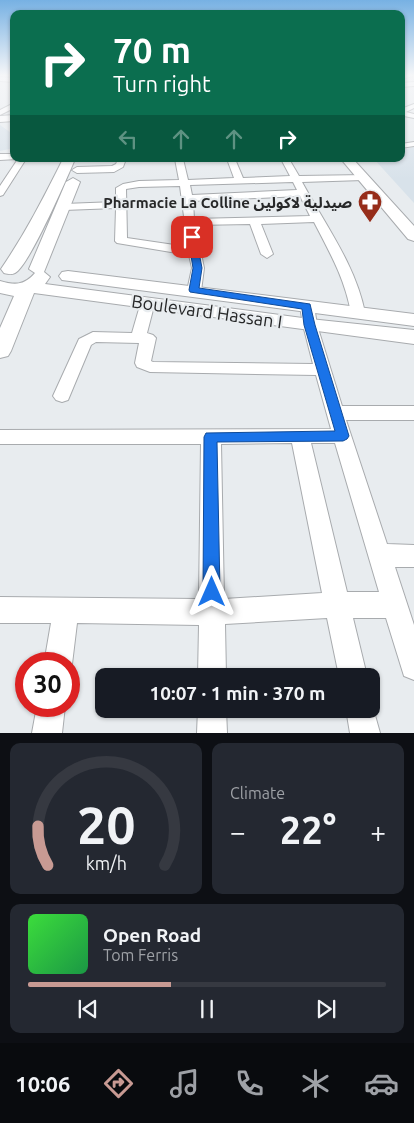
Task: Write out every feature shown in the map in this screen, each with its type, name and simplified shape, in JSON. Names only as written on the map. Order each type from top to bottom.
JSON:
[{"type":"main road","points":[[350,162],[414,236]]},
{"type":"main road","points":[[365,162],[414,217]]},
{"type":"main road","points":[[0,350],[34,279],[64,207],[76,163]]},
{"type":"main road","points":[[3,275],[17,261],[47,206],[76,163]]},
{"type":"main road","points":[[3,275],[22,266],[34,279]]},
{"type":"main road","name":"Boulevard Hassan I","points":[[34,279],[194,290],[308,316],[414,337]]},
{"type":"main road","name":"Boulevard Hassan I","points":[[34,279],[152,303],[308,316],[358,313],[414,320]]},
{"type":"street","points":[[1,191],[20,162]]},
{"type":"street","points":[[76,163],[114,169],[121,162]]},
{"type":"street","points":[[180,162],[188,198],[189,222],[198,268],[194,290]]},
{"type":"street","points":[[232,162],[240,181]]},
{"type":"street","points":[[286,162],[346,272],[354,291],[358,313]]},
{"type":"street","points":[[0,173],[13,173]]},
{"type":"street","points":[[195,252],[121,241],[120,205],[123,186],[363,177]]},
{"type":"street","points":[[188,198],[302,192]]},
{"type":"street","points":[[64,207],[120,205]]},
{"type":"street","points":[[189,222],[316,219]]},
{"type":"street","points":[[254,220],[267,254]]},
{"type":"street","points":[[152,303],[143,338],[143,363],[150,367],[324,370]]},
{"type":"street","points":[[308,316],[414,666]]},
{"type":"street","points":[[62,396],[84,342],[88,338],[143,338]]},
{"type":"street","points":[[336,413],[414,413]]},
{"type":"street","points":[[0,437],[343,436]]},
{"type":"street","points":[[211,437],[212,668]]},
{"type":"street","points":[[300,437],[351,668]]},
{"type":"street","points":[[381,555],[414,556]]},
{"type":"street","points":[[0,610],[212,612],[338,605],[396,605]]},
{"type":"street","points":[[60,652],[66,610]]},
{"type":"street","points":[[47,733],[49,717]]},
{"type":"street","points":[[212,718],[212,733]]},
{"type":"street","points":[[362,718],[365,733]]},
{"type":"shaded area","points":[[0,125],[10,132],[10,149],[0,151]]},
{"type":"shaded area","points":[[414,147],[414,203],[377,162],[405,162],[405,149]]},
{"type":"place","name":"Pharmacie La Colline صيدلية لاكولين","points":[[370,223]]},
{"type":"route","points":[[192,237],[198,268],[194,290],[307,306],[310,325],[343,436],[211,437],[212,592]]}]
